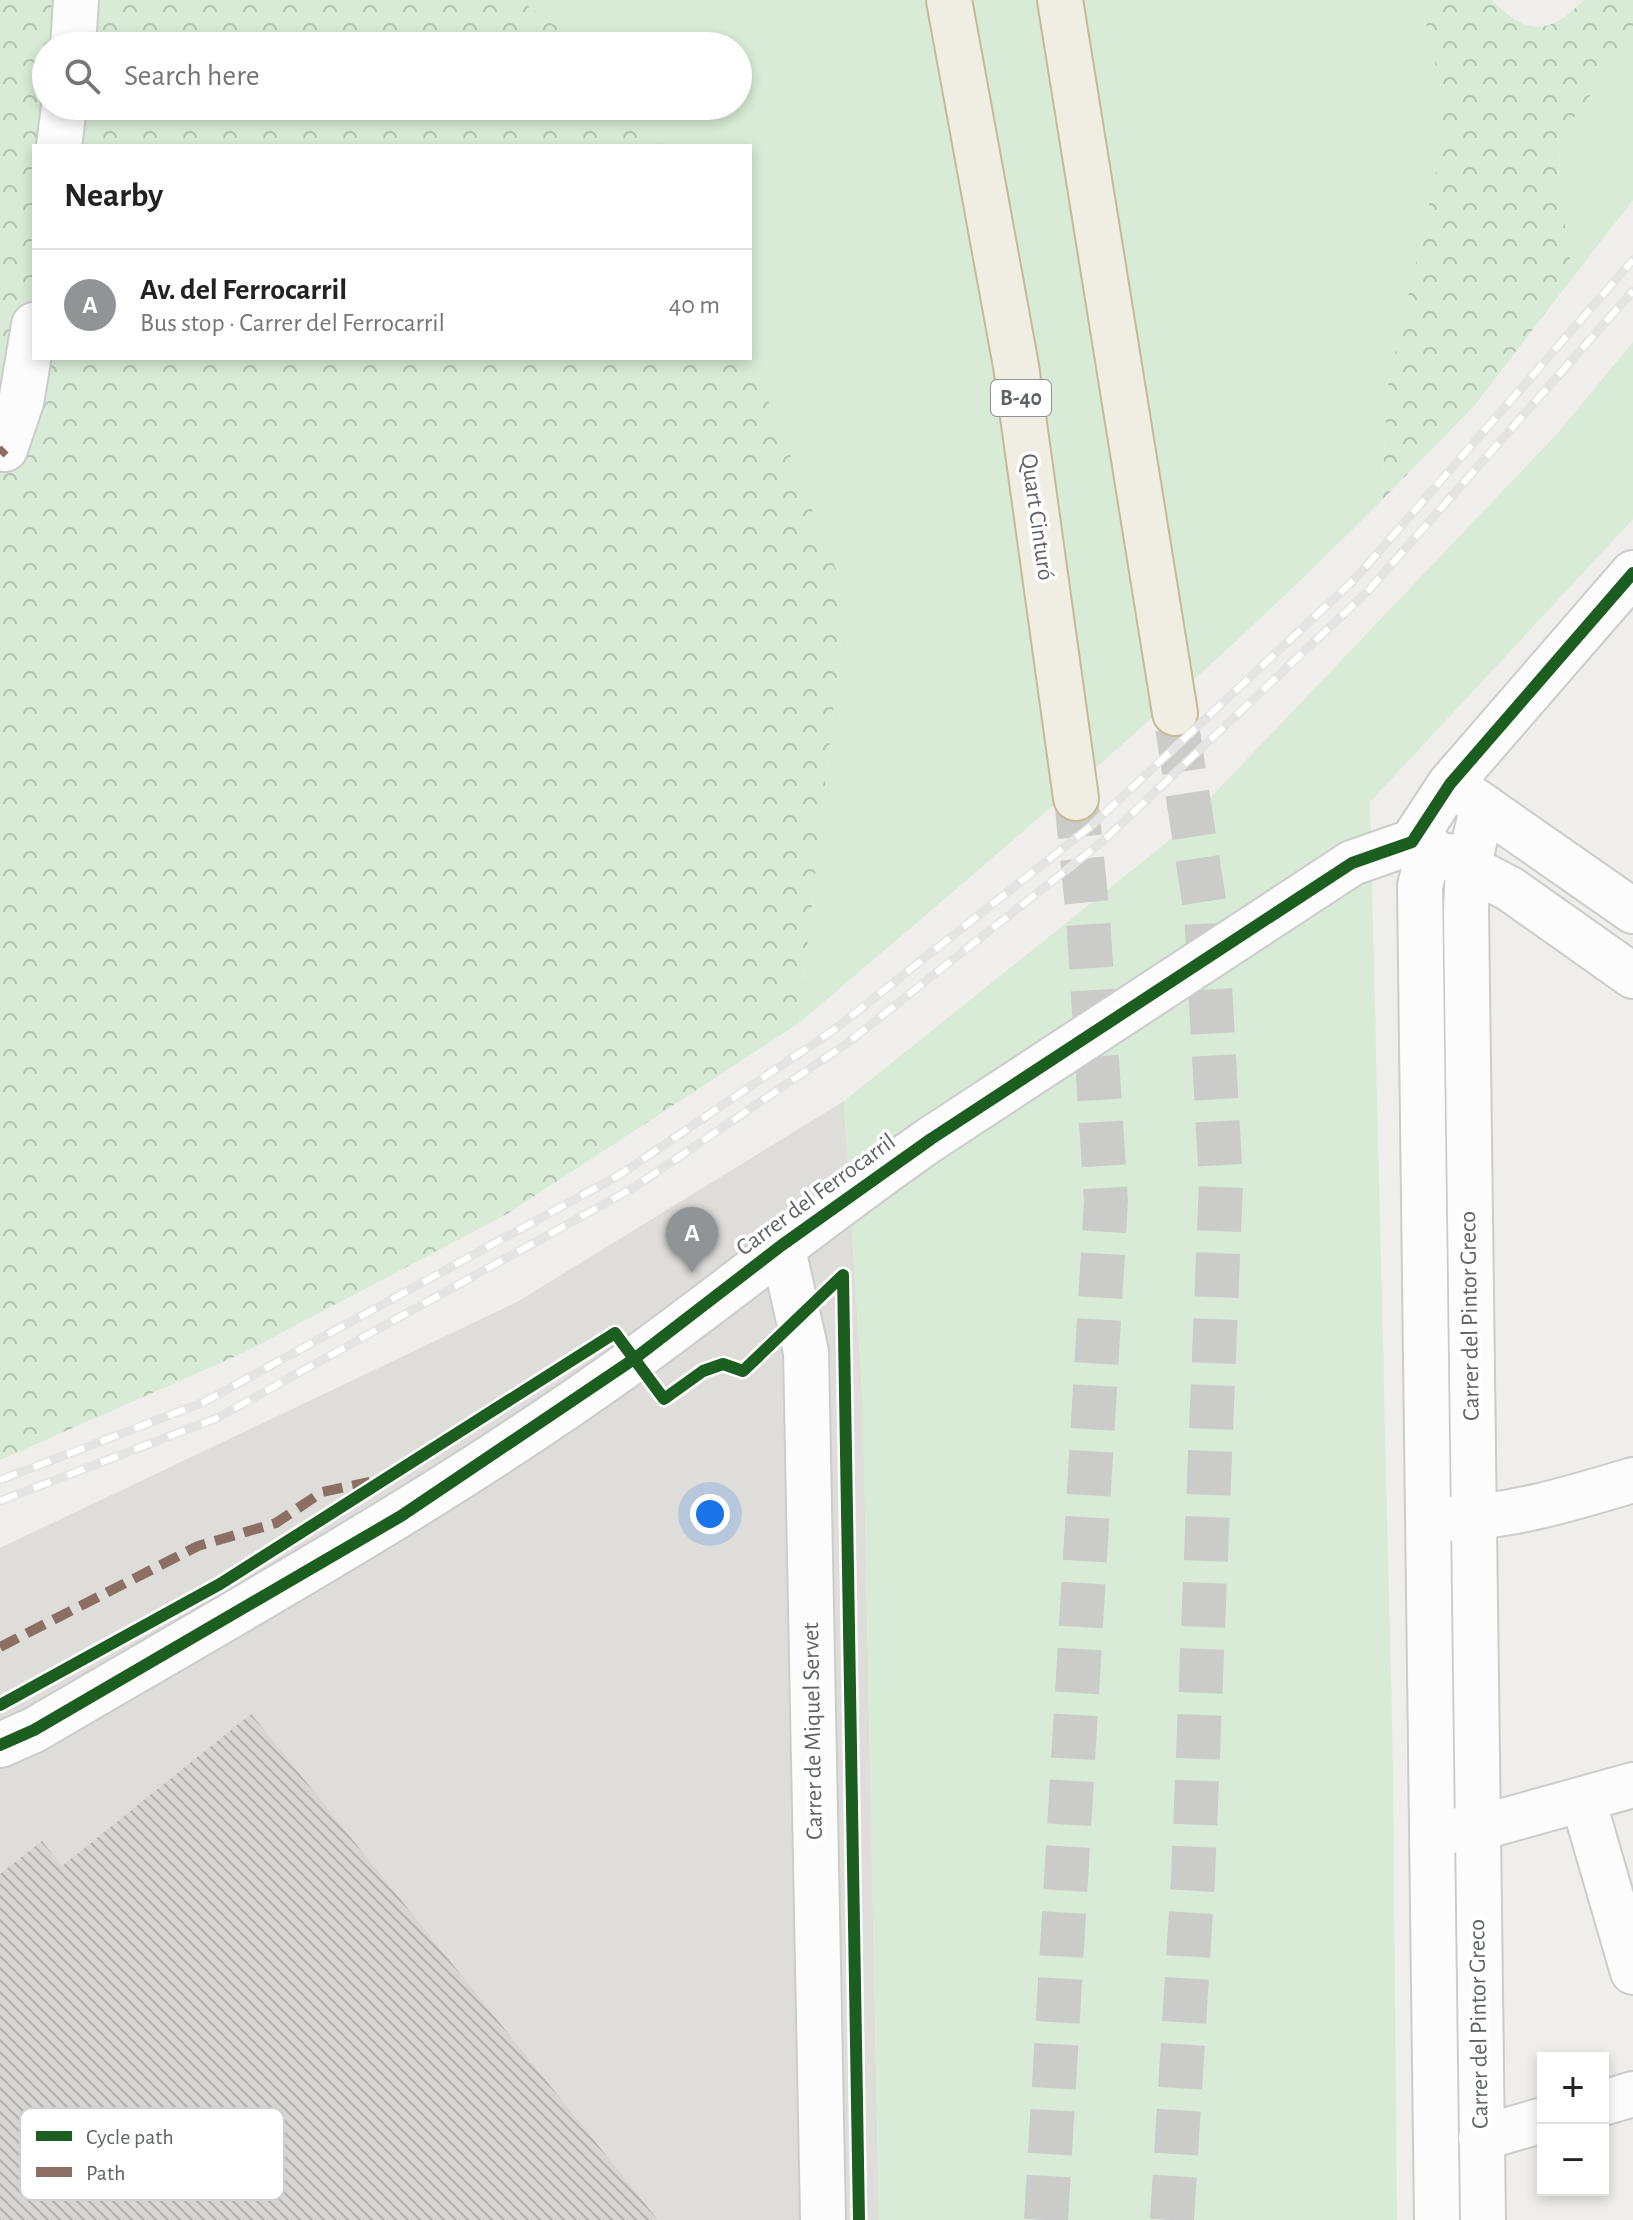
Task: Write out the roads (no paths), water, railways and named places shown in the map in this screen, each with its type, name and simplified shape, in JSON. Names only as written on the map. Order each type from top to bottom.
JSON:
[{"type":"highway","name":"Quart Cinturó","points":[[949,0],[1016,366],[1076,798]]},
{"type":"highway","points":[[1060,0],[1175,713]]},
{"type":"street","points":[[74,32],[76,0]]},
{"type":"street","points":[[59,144],[62,120]]},
{"type":"street","points":[[5,449],[21,402],[32,337]]},
{"type":"street","points":[[1633,573],[1421,844],[1510,889],[1633,976]]},
{"type":"street","points":[[1468,783],[1633,911]]},
{"type":"street","name":"Carrer del Pintor Greco","points":[[1468,783],[1475,1829],[1483,2220]]},
{"type":"street","name":"Carrer del Pintor Greco","points":[[1421,844],[1430,1832],[1437,2220]]},
{"type":"street","name":"Carrer del Ferrocarril","points":[[0,1745],[34,1730],[401,1516],[634,1359],[782,1245],[931,1139],[1352,863],[1421,844]]},
{"type":"street","name":"Carrer de Miquel Servet","points":[[782,1245],[806,1352],[823,2220]]},
{"type":"street","points":[[1427,1520],[1472,1518],[1537,1509],[1633,1480]]},
{"type":"street","points":[[1430,1832],[1475,1829],[1633,1785]]},
{"type":"street","points":[[1583,1800],[1633,1972]]},
{"type":"street","points":[[1609,2101],[1633,2094]]},
{"type":"street","points":[[1481,2138],[1537,2122]]},
{"type":"tunnel","points":[[1172,2220],[1193,1878],[1221,1183],[1206,914],[1175,713]]},
{"type":"tunnel","points":[[1046,2220],[1106,1201],[1088,917],[1076,798]]},
{"type":"railway","points":[[0,1480],[204,1402],[621,1174],[835,1029],[1091,826],[1355,579],[1633,260]]},
{"type":"railway","points":[[0,1501],[217,1418],[633,1188],[846,1044],[1103,841],[1367,592],[1633,291]]},
{"type":"place","name":"Av. del Ferrocarril","points":[[692,1273]]}]
